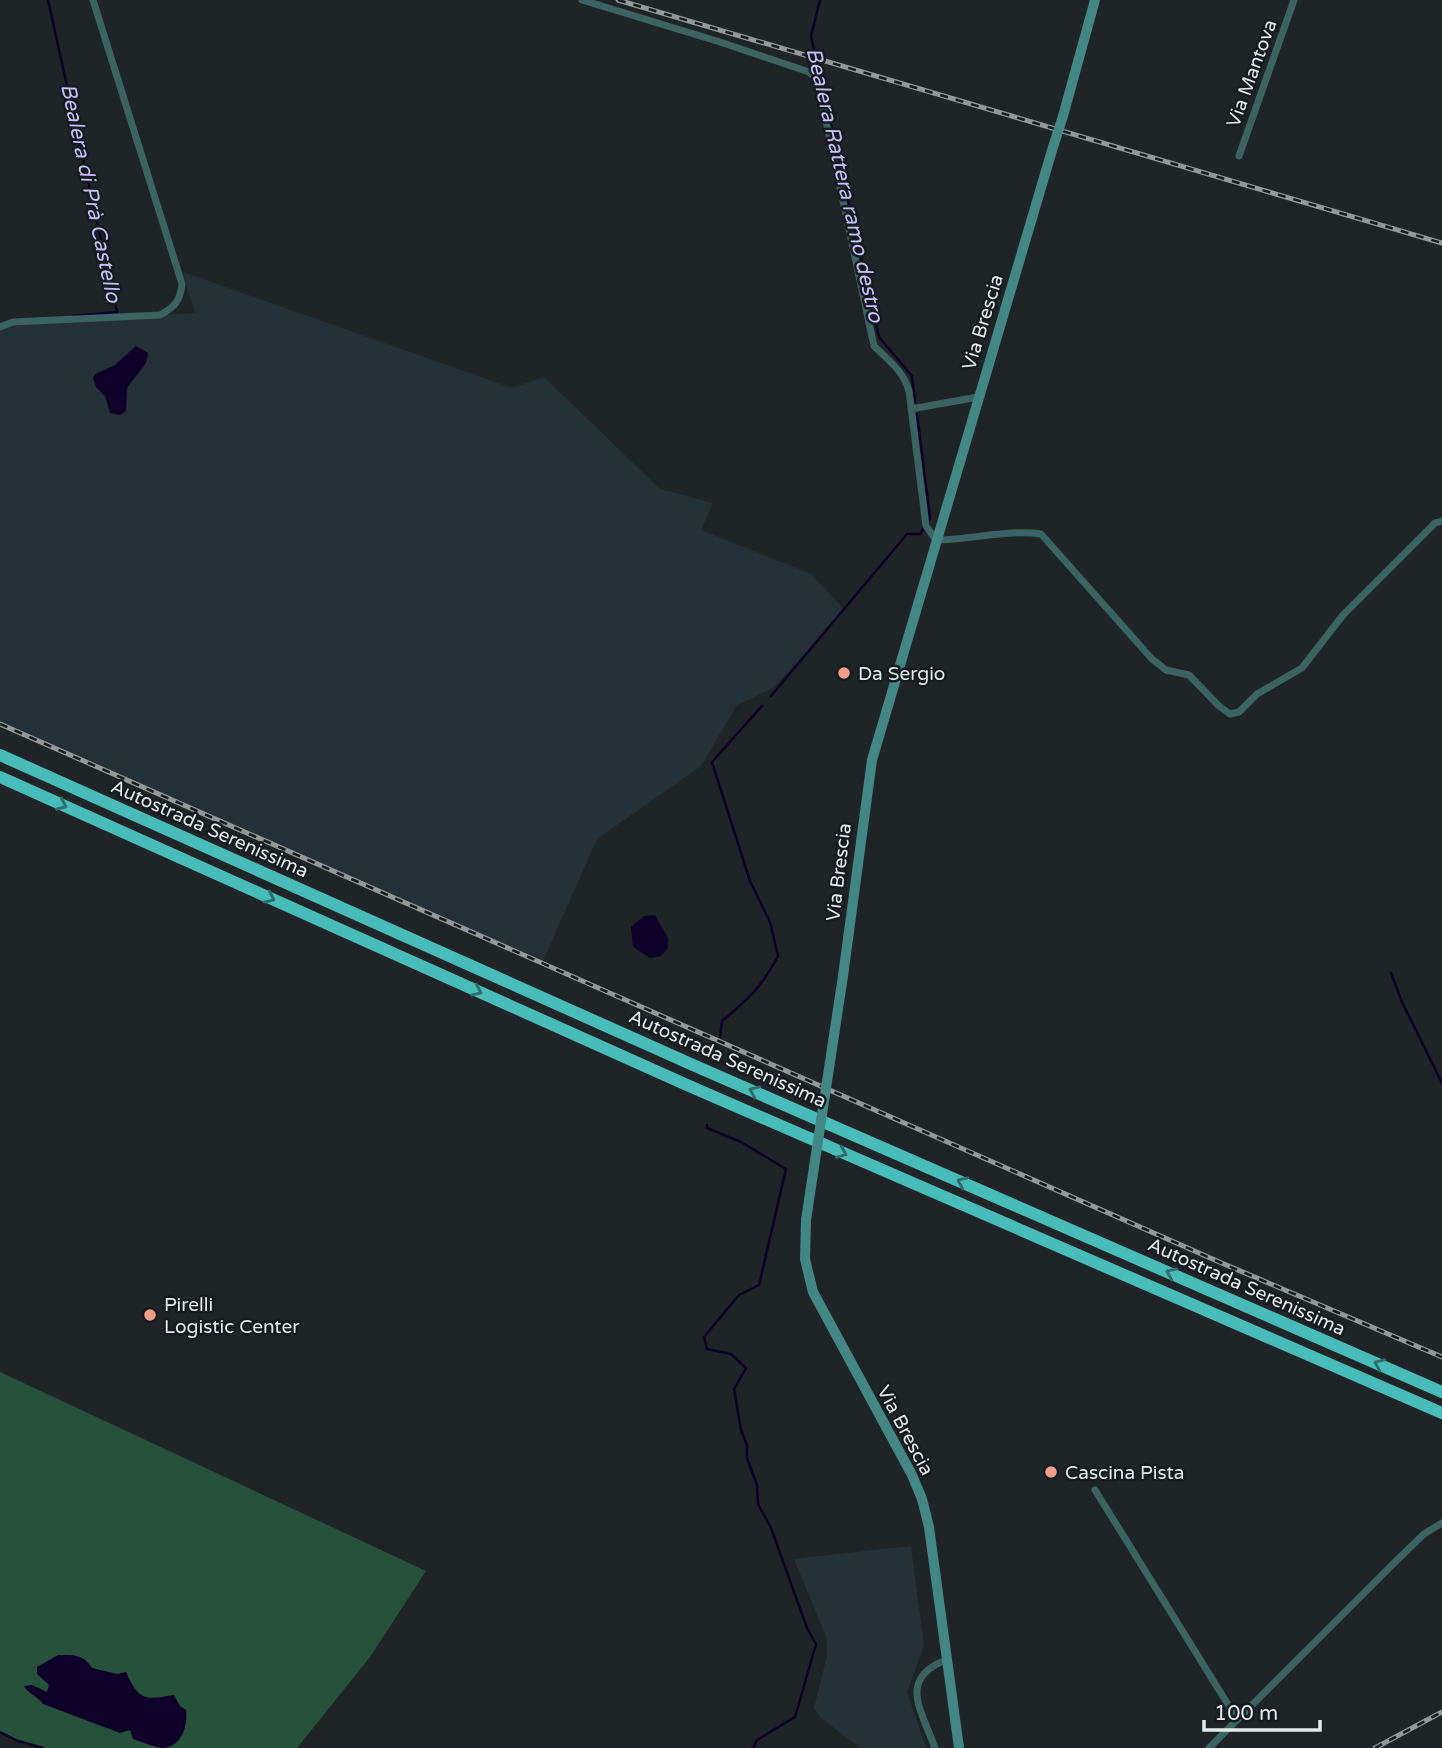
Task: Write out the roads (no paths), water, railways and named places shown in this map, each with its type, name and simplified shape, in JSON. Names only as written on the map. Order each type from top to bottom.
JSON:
[{"type":"highway","name":"Autostrada Serenissima","points":[[0,755],[681,1059],[1442,1392]]},
{"type":"highway","name":"Autostrada Serenissima","points":[[0,777],[674,1080],[1442,1413]]},
{"type":"main road","name":"Via Brescia","points":[[959,1748],[929,1527],[922,1499],[900,1451],[813,1292],[805,1259],[806,1220],[872,760],[1096,0]]},
{"type":"street","points":[[0,327],[13,322],[160,314],[174,307],[181,298],[182,284],[93,0]]},
{"type":"street","points":[[582,0],[720,42],[809,72],[817,79],[874,346],[905,378],[926,523],[936,540],[964,540],[1026,532],[1041,534],[1152,659],[1166,670],[1189,675],[1230,714],[1239,712],[1257,694],[1302,668],[1340,619],[1435,523],[1442,521]]},
{"type":"street","name":"Via Mantova","points":[[1239,156],[1294,0]]},
{"type":"street","points":[[911,409],[978,397]]},
{"type":"street","points":[[1095,1490],[1237,1719]]},
{"type":"street","points":[[1209,1748],[1396,1561],[1424,1534],[1442,1523]]},
{"type":"street","points":[[935,1748],[916,1685],[923,1672],[946,1660]]},
{"type":"waterway","name":"Bealera di Prà Castello","points":[[48,0],[117,312],[73,316]]},
{"type":"waterway","name":"Bealera Rattera ramo destro","points":[[820,0],[811,36],[879,337],[912,376],[915,402]]},
{"type":"waterway","name":"Bealera Rattera ramo destro","points":[[771,696],[907,534],[920,534],[930,518],[917,414]]},
{"type":"waterway","name":"Bealera Rattera ramo destro","points":[[720,1037],[722,1021],[754,992],[778,956],[770,922],[750,881],[712,762],[762,706]]},
{"type":"waterway","points":[[1391,973],[1402,1002],[1442,1083]]},
{"type":"waterway","name":"Bealera Rattera ramo destro","points":[[707,1125],[707,1128],[741,1142],[786,1169],[759,1285],[739,1295],[704,1337],[707,1349],[731,1354],[746,1368],[734,1389],[741,1430],[747,1445],[747,1458],[757,1485],[758,1504],[771,1528],[807,1628],[816,1644],[795,1717],[757,1740],[753,1748]]},
{"type":"waterway","points":[[0,1732],[18,1741],[43,1748]]},
{"type":"railway","points":[[618,0],[1442,243]]},
{"type":"railway","points":[[0,724],[1224,1264],[1442,1357]]},
{"type":"railway","points":[[1375,1748],[1442,1712]]},
{"type":"place","name":"Da Sergio","points":[[844,673]]},
{"type":"place","name":"Pirelli Logistic Center","points":[[150,1315]]},
{"type":"place","name":"Cascina Pista","points":[[1051,1472]]}]
